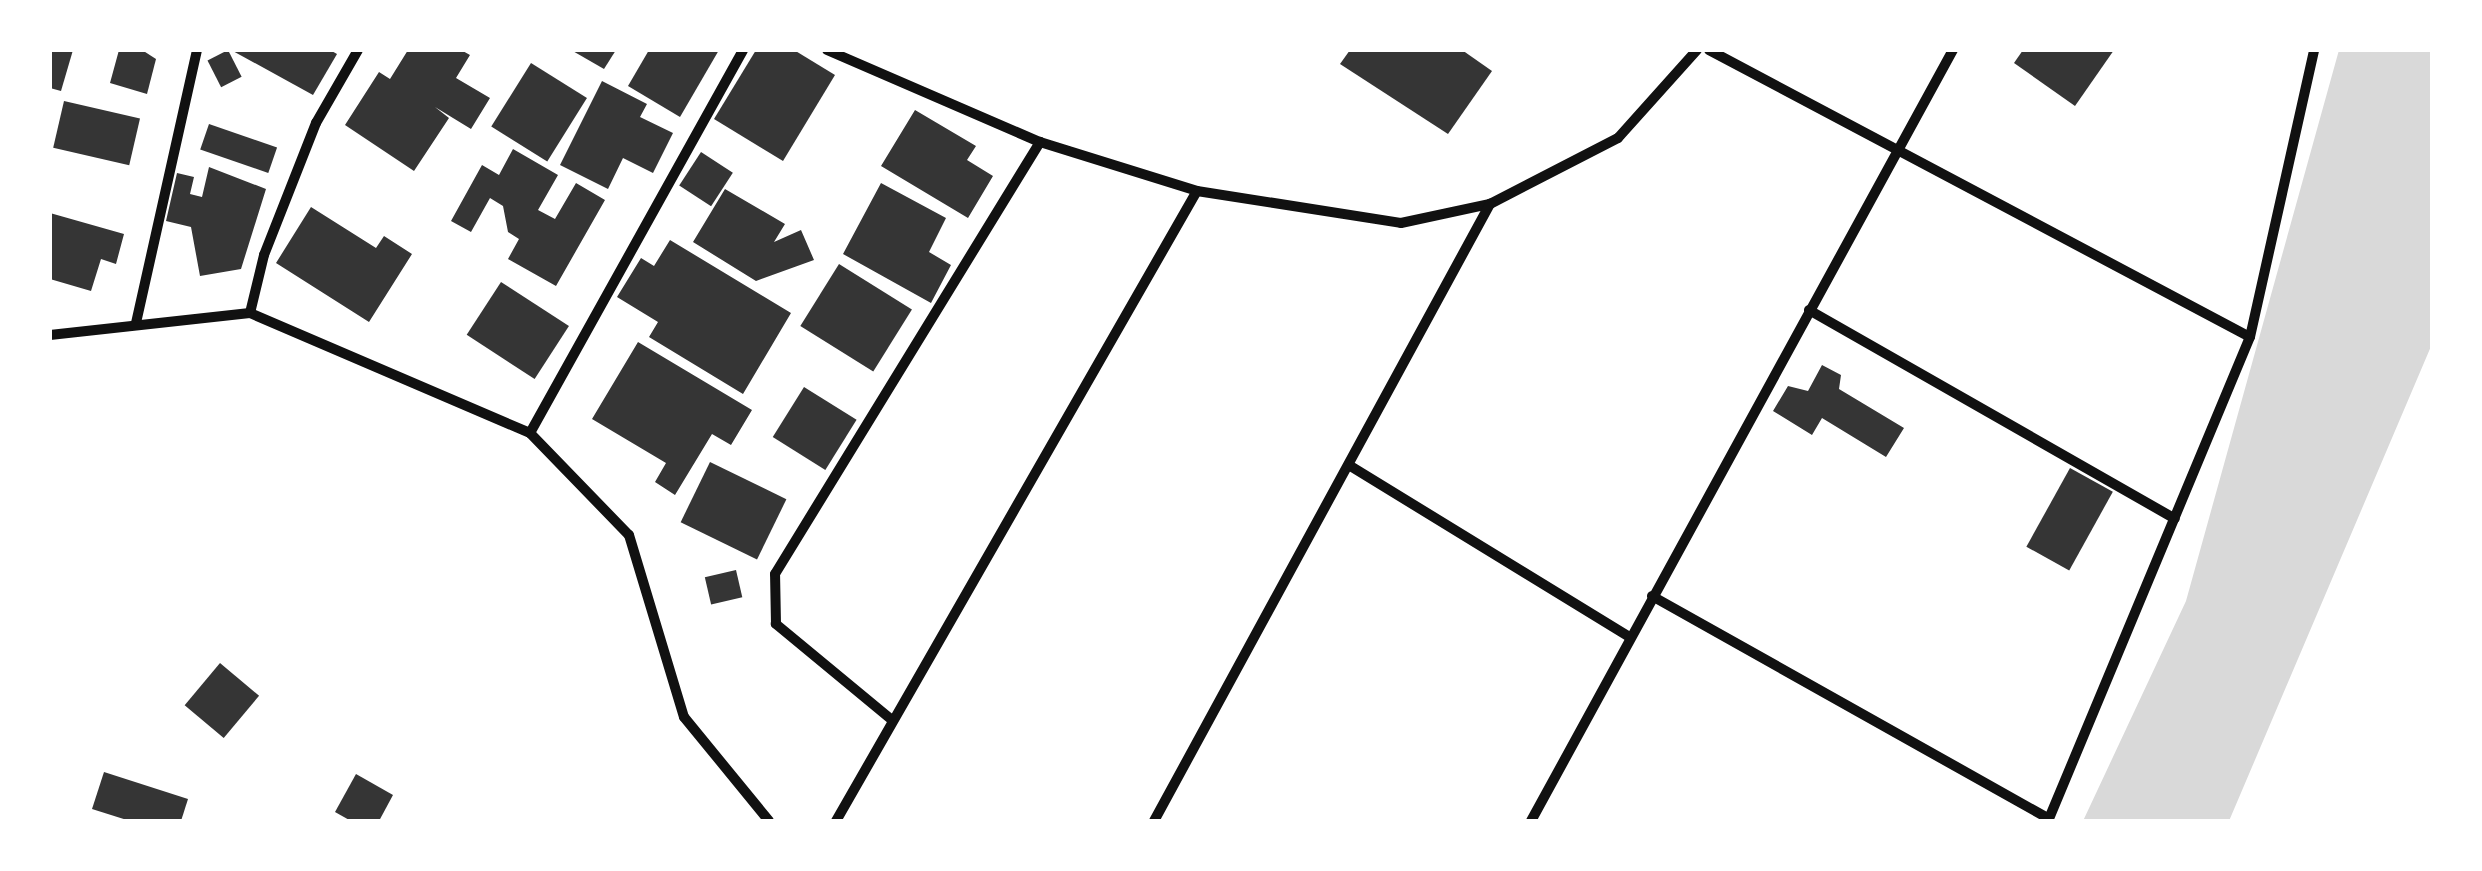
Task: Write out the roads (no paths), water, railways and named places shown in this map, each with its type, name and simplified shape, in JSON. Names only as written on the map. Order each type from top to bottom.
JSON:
[{"type":"street","points":[[136,324],[197,50]]},
{"type":"street","points":[[250,313],[264,256],[316,123],[358,50]]},
{"type":"street","points":[[530,432],[743,50]]},
{"type":"street","points":[[826,50],[1040,142],[1197,191],[1401,224],[1490,204],[1618,138],[1696,50]]},
{"type":"street","points":[[1709,50],[2250,338]]},
{"type":"street","points":[[1530,821],[1953,50]]},
{"type":"street","points":[[1652,596],[2049,820],[2250,338],[2314,50]]},
{"type":"street","points":[[892,720],[776,624],[776,574],[1040,142]]},
{"type":"street","points":[[836,821],[1197,191]]},
{"type":"street","points":[[1154,821],[1352,467],[1490,204]]},
{"type":"street","points":[[1809,310],[2176,519]]},
{"type":"street","points":[[50,335],[250,313],[530,432],[629,535],[684,717],[746,801],[769,821]]},
{"type":"street","points":[[1352,467],[1628,638]]}]
